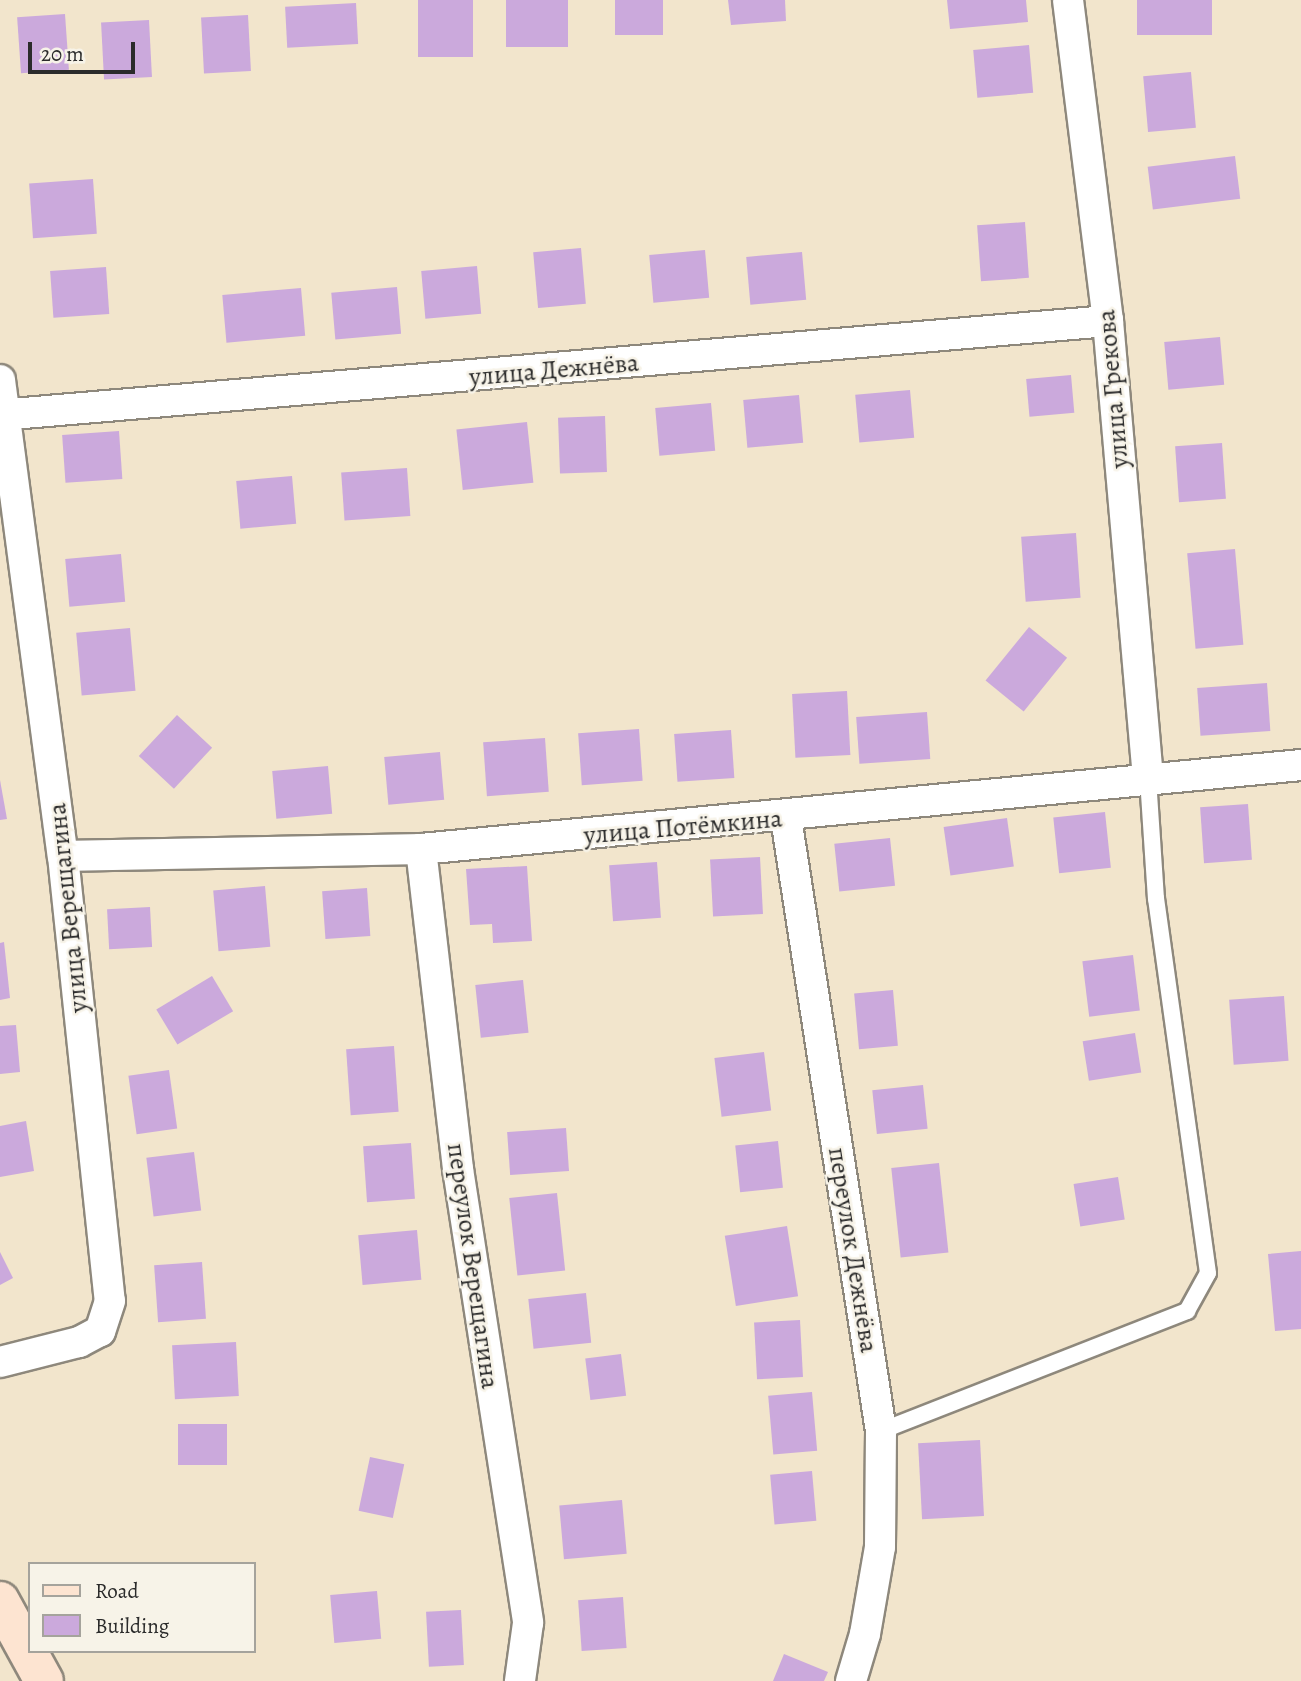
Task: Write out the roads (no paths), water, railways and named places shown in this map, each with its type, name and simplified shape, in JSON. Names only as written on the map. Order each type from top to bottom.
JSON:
[{"type":"street","name":"улица Грекова","points":[[1068,0],[1108,321],[1147,780]]},
{"type":"street","name":"улица Дежнёва","points":[[1,414],[1108,321]]},
{"type":"street","name":"улица Верещагина","points":[[0,380],[1,414],[63,856],[110,1301],[100,1331],[79,1342],[0,1362]]},
{"type":"street","name":"улица Потёмкина","points":[[63,856],[421,849],[786,818],[1301,765]]},
{"type":"street","name":"переулок Дежнёва","points":[[786,818],[881,1430],[880,1547],[865,1634],[850,1681]]},
{"type":"street","name":"переулок Верещагина","points":[[421,849],[458,1169],[528,1623],[520,1681]]},
{"type":"street","points":[[0,1601],[28,1652]]},
{"type":"street","points":[[29,1653],[44,1681]]},
{"type":"lane","points":[[881,1430],[1188,1311],[1208,1273],[1156,899],[1147,780]]}]
